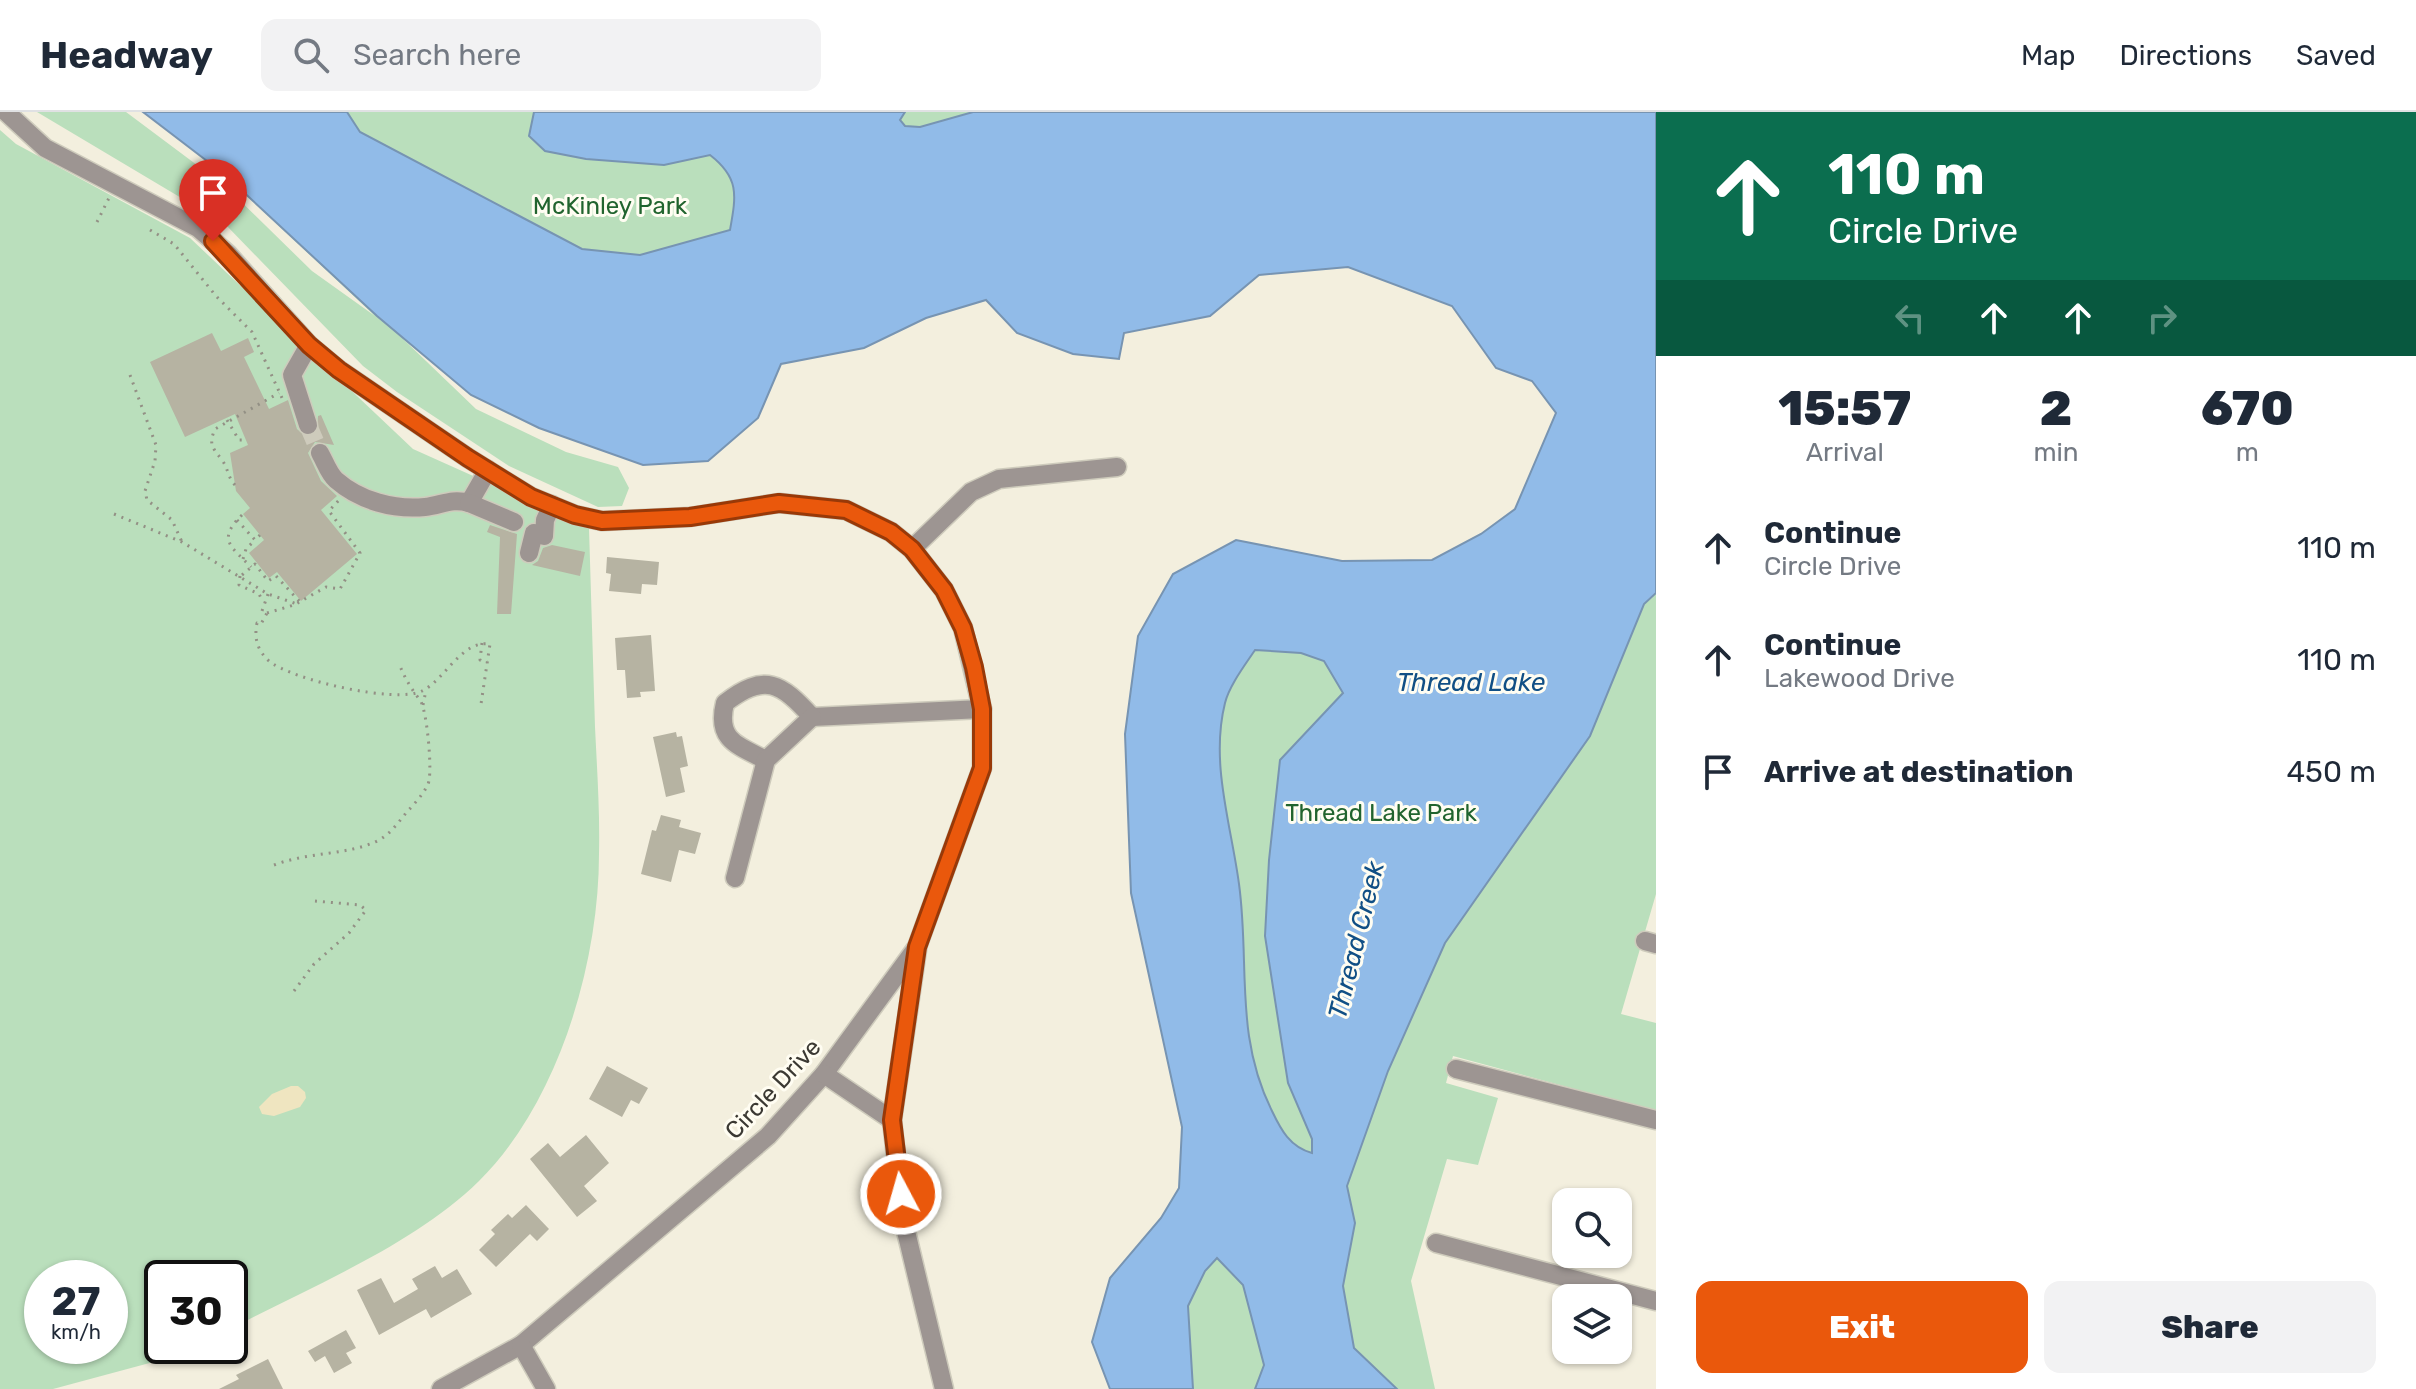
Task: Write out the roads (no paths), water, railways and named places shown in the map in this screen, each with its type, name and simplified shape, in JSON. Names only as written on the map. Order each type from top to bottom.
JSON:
[{"type":"street","name":"Circle Drive","points":[[6,112],[45,148],[198,228],[228,254],[309,345],[339,370],[531,497],[575,515],[602,521],[690,517],[779,503],[846,510],[891,532],[912,549],[944,590],[963,628],[982,709],[982,768],[917,947],[824,1074],[768,1136],[521,1345],[441,1389]]},
{"type":"street","points":[[308,425],[292,375],[309,345]]},
{"type":"street","points":[[320,453],[334,479],[368,501],[424,507],[457,499],[514,522]]},
{"type":"street","points":[[912,549],[971,492],[999,479],[1117,467]]},
{"type":"street","points":[[469,503],[488,470]]},
{"type":"street","points":[[529,553],[534,533],[544,536],[545,520],[552,505]]},
{"type":"street","points":[[766,760],[726,736],[720,721],[725,703],[754,684],[767,684],[789,691],[812,717]]},
{"type":"street","points":[[735,878],[766,760],[812,717],[982,709]]},
{"type":"street","points":[[917,947],[892,1120],[903,1219],[944,1389]]},
{"type":"street","points":[[1456,1069],[1656,1120]]},
{"type":"street","points":[[824,1074],[892,1120]]},
{"type":"street","points":[[1436,1243],[1656,1301]]},
{"type":"street","points":[[521,1345],[546,1389]]},
{"type":"water","name":"Thread Lake","points":[[143,112],[347,112],[360,132],[582,249],[640,255],[730,230],[734,188],[727,172],[710,155],[664,165],[586,159],[545,151],[529,136],[534,112],[905,112],[900,120],[905,126],[920,127],[973,112],[1656,112],[1656,593],[1644,604],[1590,736],[1445,943],[1388,1071],[1347,1186],[1355,1223],[1343,1286],[1354,1348],[1397,1389],[1255,1389],[1264,1365],[1243,1285],[1217,1258],[1205,1271],[1188,1306],[1193,1389],[1110,1389],[1092,1342],[1110,1278],[1161,1218],[1179,1188],[1182,1127],[1131,893],[1125,734],[1138,636],[1173,574],[1236,540],[1342,561],[1432,560],[1481,534],[1515,509],[1556,413],[1532,381],[1496,368],[1452,306],[1348,267],[1259,275],[1210,316],[1124,333],[1119,359],[1073,354],[1017,333],[986,300],[926,318],[864,348],[781,364],[758,418],[708,461],[643,465],[539,428],[471,395],[377,316],[224,174]],"holes":[[[1255,650],[1301,653],[1324,661],[1343,693],[1280,760],[1269,860],[1265,936],[1288,1083],[1312,1139],[1312,1153],[1292,1142],[1279,1125],[1260,1083],[1252,1055],[1245,999],[1239,884],[1223,794],[1220,748],[1227,696]]]},
{"type":"tunnel","points":[[308,425],[320,453]]},
{"type":"park label","name":"McKinley Park","points":[[610,206]]},
{"type":"park label","name":"Thread Lake Park","points":[[1381,813]]},
{"type":"water label","name":"Thread Creek","points":[[1356,940]]}]
